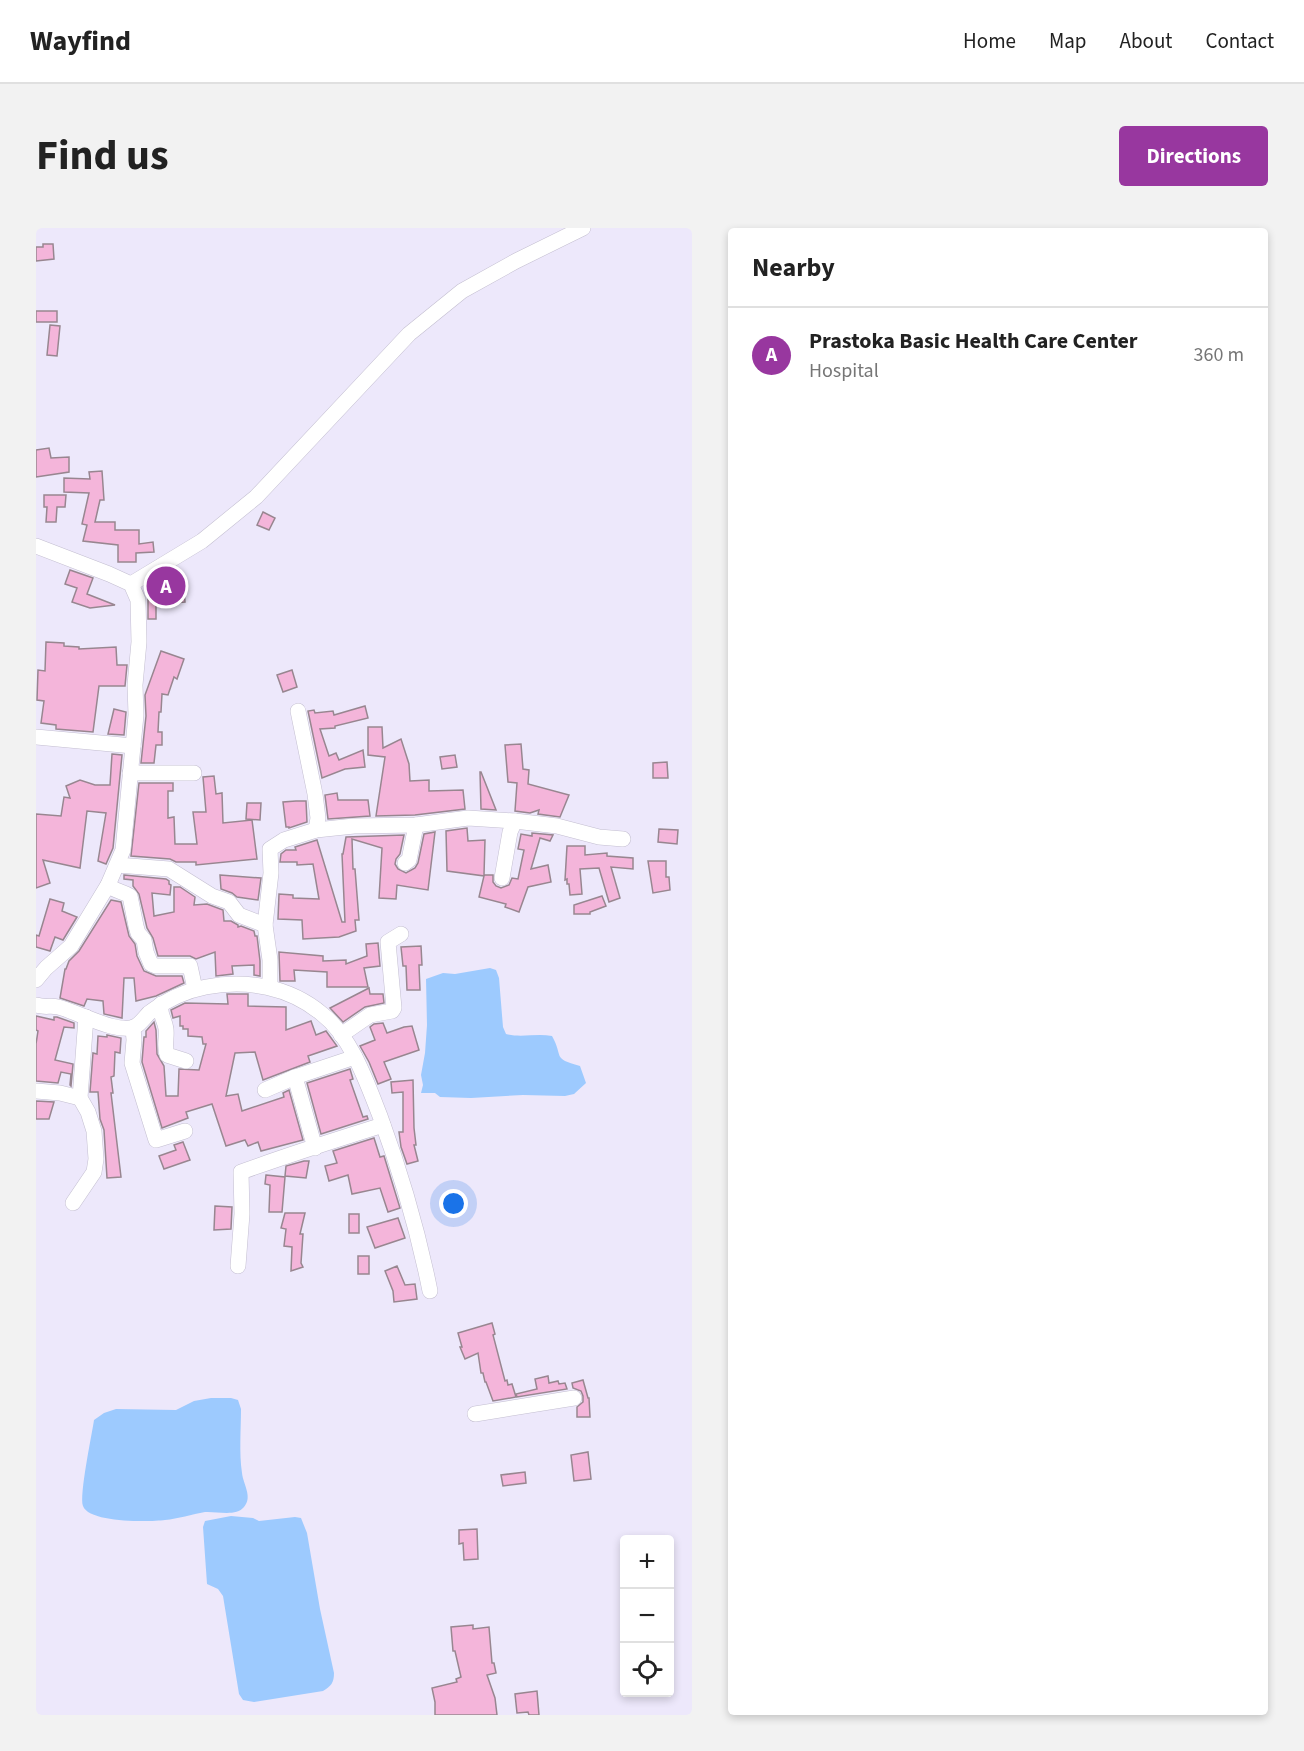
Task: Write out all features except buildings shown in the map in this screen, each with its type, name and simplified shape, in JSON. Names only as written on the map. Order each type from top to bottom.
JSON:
[{"type":"street","points":[[131,585],[202,540],[256,497],[409,334],[462,291],[583,228]]},
{"type":"street","points":[[36,546],[109,574],[131,585],[138,600],[139,642],[135,685],[136,715],[123,850],[108,885],[71,946],[41,965],[36,981]]},
{"type":"street","points":[[298,711],[315,794],[318,818],[316,830]]},
{"type":"street","points":[[36,737],[133,746]]},
{"type":"street","points":[[129,773],[194,773]]},
{"type":"street","points":[[270,987],[270,960],[265,925],[271,873],[270,849],[284,840],[316,830],[354,826],[416,825],[468,818],[557,826],[599,837],[623,839]]},
{"type":"street","points":[[502,878],[510,832],[515,821]]},
{"type":"street","points":[[405,862],[409,860],[416,825]]},
{"type":"street","points":[[117,865],[170,869],[212,896],[229,902],[239,915],[265,925]]},
{"type":"street","points":[[108,885],[113,890],[130,896],[138,933],[144,939],[151,964],[190,966],[195,989]]},
{"type":"street","points":[[341,1035],[370,1015],[392,1011],[394,1008],[388,942],[401,934]]},
{"type":"street","points":[[36,1005],[44,1008],[56,1006],[113,1027],[133,1028],[161,1004],[182,993],[195,989],[238,984],[270,987],[303,1001],[324,1014],[355,1056],[383,1125],[412,1212],[430,1291]]},
{"type":"street","points":[[161,1004],[160,1010],[166,1029],[166,1055],[186,1061]]},
{"type":"street","points":[[73,1203],[94,1172],[96,1159],[94,1131],[88,1112],[80,1098],[86,1017]]},
{"type":"street","points":[[133,1028],[132,1063],[156,1140],[185,1131]]},
{"type":"street","points":[[265,1090],[355,1056]]},
{"type":"street","points":[[295,1077],[315,1148]]},
{"type":"street","points":[[36,1091],[80,1098]]},
{"type":"street","points":[[238,1266],[242,1214],[241,1172],[383,1125]]},
{"type":"street","points":[[475,1414],[574,1398]]},
{"type":"water","points":[[490,968],[496,970],[499,978],[503,1027],[506,1034],[552,1036],[562,1059],[580,1066],[586,1083],[574,1094],[471,1098],[440,1097],[435,1093],[421,1093],[427,1025],[426,979],[443,973],[455,974]]},
{"type":"water","points":[[211,1398],[238,1400],[241,1409],[241,1465],[248,1495],[244,1507],[231,1513],[205,1512],[146,1521],[107,1518],[88,1512],[82,1500],[94,1420],[116,1409],[176,1410],[194,1401]]},
{"type":"water","points":[[231,1516],[253,1518],[259,1521],[301,1518],[307,1533],[334,1673],[331,1684],[323,1691],[254,1702],[243,1700],[239,1694],[223,1596],[218,1589],[207,1584],[203,1527],[205,1521]]},
{"type":"place","name":"Prastoka Basic Health Care Center","points":[[166,586]]}]
